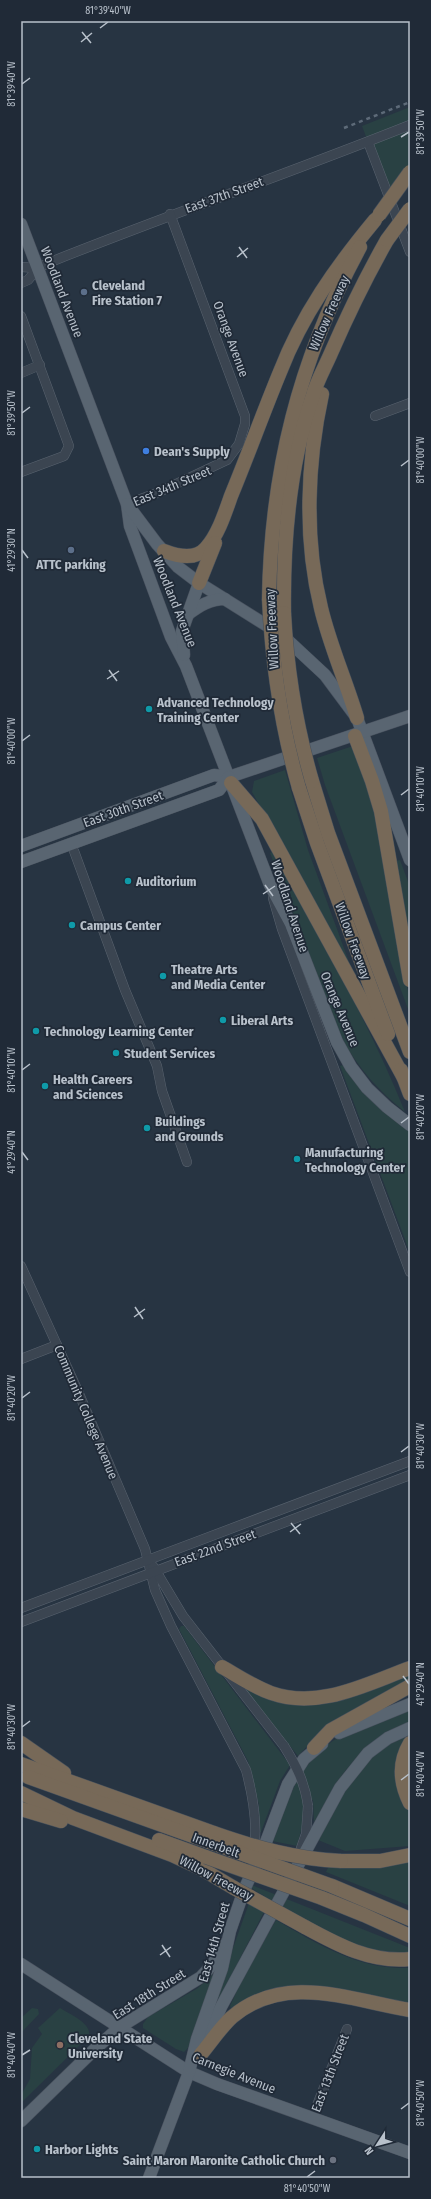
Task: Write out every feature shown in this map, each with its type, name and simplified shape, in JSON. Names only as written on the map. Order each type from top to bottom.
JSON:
[{"type":"highway","name":"Willow Freeway","points":[[410,172],[377,218],[329,308],[310,357],[293,410],[276,494],[270,550],[269,599],[272,652],[278,700],[299,788],[320,850],[410,1094]]},
{"type":"highway","name":"Willow Freeway","points":[[410,209],[387,240],[359,291],[313,394],[293,475],[285,553],[284,613],[288,671],[298,726],[312,781],[330,839],[410,1052]]},
{"type":"highway","points":[[199,583],[226,508],[292,342],[332,273],[377,218]]},
{"type":"highway","points":[[335,342],[322,392],[312,447],[310,498],[311,539],[320,608],[357,718]]},
{"type":"highway","points":[[164,552],[176,556],[186,557],[202,552],[211,542],[226,508]]},
{"type":"highway","points":[[359,735],[380,811],[410,980]]},
{"type":"highway","points":[[230,780],[262,819],[404,1078]]},
{"type":"highway","points":[[222,1667],[270,1693],[306,1699],[340,1694],[410,1668]]},
{"type":"highway","points":[[314,1748],[331,1730],[410,1686]]},
{"type":"highway","points":[[21,1743],[60,1770],[102,1792]]},
{"type":"highway","points":[[410,1743],[403,1760],[401,1774],[404,1789],[410,1803]]},
{"type":"highway","points":[[21,1764],[102,1792],[213,1838],[275,1853],[302,1858],[341,1861],[380,1861],[410,1855]]},
{"type":"highway","name":"Innerbelt","points":[[21,1774],[213,1838],[409,1918]]},
{"type":"highway","name":"Innerbelt","points":[[21,1793],[203,1866],[322,1898],[410,1936]]},
{"type":"highway","points":[[21,1808],[203,1866]]},
{"type":"highway","name":"Willow Freeway","points":[[203,1866],[239,1889],[305,1927],[359,1953],[387,1959],[410,1959]]},
{"type":"highway","points":[[200,2054],[225,2024],[242,2010],[253,2003],[278,1994],[306,1991],[325,1992],[410,2010]]},
{"type":"main road","name":"Woodland Avenue","points":[[21,224],[127,504],[130,526],[172,637],[186,666],[270,885]]},
{"type":"main road","name":"Woodland Avenue","points":[[127,504],[164,552],[178,567],[199,583],[272,628],[295,646],[324,675],[357,718],[359,735]]},
{"type":"main road","points":[[186,666],[182,638],[187,616],[199,583]]},
{"type":"main road","points":[[187,616],[206,603],[225,599]]},
{"type":"main road","points":[[339,696],[359,735],[410,860]]},
{"type":"main road","name":"East 30th Street","points":[[21,862],[219,790],[230,780],[410,716]]},
{"type":"main road","name":"East 30th Street","points":[[21,846],[214,774],[230,780]]},
{"type":"main road","name":"Orange Avenue","points":[[270,885],[292,924],[326,1017],[343,1055],[367,1088],[387,1107],[410,1125]]},
{"type":"main road","name":"East 14th Street","points":[[149,2178],[189,2072],[197,2038],[222,1968],[239,1889],[266,1842],[288,1784],[304,1759],[314,1748],[353,1726],[410,1704]]},
{"type":"main road","name":"East 14th Street","points":[[189,2072],[200,2054],[221,2007],[294,1869],[340,1788],[353,1769],[376,1746],[410,1728]]},
{"type":"main road","name":"East 18th Street","points":[[21,2121],[96,2048],[120,2028],[201,1977],[213,1964],[230,1931]]},
{"type":"main road","name":"Carnegie Avenue","points":[[21,1964],[189,2072],[217,2084],[410,2153]]},
{"type":"street","name":"East 37th Street","points":[[21,268],[38,268],[170,214],[368,142],[410,125]]},
{"type":"street","points":[[368,142],[410,252]]},
{"type":"street","name":"Orange Avenue","points":[[170,214],[245,416],[245,424],[239,444],[227,460],[216,467]]},
{"type":"street","name":"East 37th Street","points":[[21,283],[28,280],[38,268]]},
{"type":"street","points":[[21,316],[70,446],[68,452],[64,456],[21,472]]},
{"type":"street","points":[[21,373],[40,365]]},
{"type":"street","points":[[376,416],[410,403]]},
{"type":"street","name":"East 34th Street","points":[[127,504],[157,493],[216,467]]},
{"type":"street","points":[[74,851],[125,990],[157,1066],[162,1091],[187,1162]]},
{"type":"street","name":"Woodland Avenue","points":[[270,885],[282,929],[410,1272]]},
{"type":"street","name":"Community College Avenue","points":[[21,1266],[57,1344],[154,1571],[155,1590],[171,1626],[242,1763],[253,1794],[256,1839],[254,1857],[239,1889]]},
{"type":"street","points":[[21,1359],[57,1344]]},
{"type":"street","name":"East 22nd Street","points":[[21,1608],[410,1461]]},
{"type":"street","name":"East 22nd Street","points":[[21,1622],[410,1475]]},
{"type":"street","points":[[154,1571],[183,1616],[284,1746],[296,1766],[306,1793],[308,1806],[306,1834],[294,1869]]},
{"type":"street","name":"East 13th Street","points":[[312,2118],[347,2029]]},
{"type":"green space","points":[[410,107],[410,172],[389,198],[362,126]]},
{"type":"green space","points":[[353,746],[368,776],[410,1002],[410,1008],[408,1009],[325,785],[317,758]]},
{"type":"green space","points":[[285,770],[308,850],[352,970],[252,792],[254,781]]},
{"type":"green space","points":[[274,851],[360,1013],[391,1078],[405,1112],[370,1079],[355,1060],[342,1039],[270,853]]},
{"type":"green space","points":[[400,860],[410,887],[410,939],[395,861]]},
{"type":"green space","points":[[343,1065],[355,1082],[401,1125],[410,1131],[410,1253],[340,1066]]},
{"type":"green space","points":[[181,1626],[184,1626],[290,1765],[280,1781],[261,1832],[259,1832],[259,1805],[248,1761],[179,1629]]},
{"type":"green space","points":[[410,1671],[410,1680],[312,1741],[298,1756],[246,1691],[250,1688],[281,1700]]},
{"type":"green space","points":[[410,1708],[410,1722],[367,1748],[349,1766],[334,1787],[314,1822],[313,1800],[303,1803],[303,1823],[297,1846],[272,1841],[291,1794],[308,1765],[319,1752],[347,1733]]},
{"type":"green space","points":[[410,1732],[410,1736],[406,1742],[410,1846],[345,1851],[318,1840],[341,1795],[375,1752]]},
{"type":"green space","points":[[410,1859],[410,1906],[326,1872],[329,1866]]},
{"type":"green space","points":[[249,1884],[410,1948],[410,1954],[369,1953],[292,1913],[248,1886]]},
{"type":"green space","points":[[249,1903],[264,1912],[219,1999],[216,1996]]},
{"type":"green space","points":[[276,1920],[324,1947],[340,1954],[374,1965],[391,1968],[410,1968],[410,2006],[316,1987],[232,2011],[230,2006],[242,1980]]},
{"type":"green space","points":[[215,1972],[188,2048],[184,2052],[176,2049],[143,2028],[143,2024],[148,2017],[198,1988]]},
{"type":"green space","points":[[32,2008],[38,2009],[39,2014],[21,2033],[21,2018]]},
{"type":"green space","points":[[60,2008],[84,2023],[89,2031],[89,2036],[21,2103],[21,2095],[30,2079],[32,2048],[42,2034],[38,2028]]},
{"type":"railway","points":[[344,128],[410,102]]},
{"type":"place","name":"Cleveland Fire Station 7","points":[[84,292]]},
{"type":"place","name":"Dean's Supply","points":[[146,451]]},
{"type":"place","name":"ATTC parking","points":[[71,550]]},
{"type":"place","name":"Advanced Technology Training Center","points":[[149,709]]},
{"type":"place","name":"Auditorium","points":[[128,881]]},
{"type":"place","name":"Campus Center","points":[[72,925]]},
{"type":"place","name":"Theatre Arts and Media Center","points":[[163,976]]},
{"type":"place","name":"Liberal Arts","points":[[223,1020]]},
{"type":"place","name":"Technology Learning Center","points":[[36,1031]]},
{"type":"place","name":"Student Services","points":[[116,1053]]},
{"type":"place","name":"Health Careers and Sciences","points":[[45,1086]]},
{"type":"place","name":"Buildings and Grounds","points":[[147,1128]]},
{"type":"place","name":"Manufacturing Technology Center","points":[[297,1159]]},
{"type":"place","name":"Cleveland State University","points":[[60,2045]]},
{"type":"place","name":"Harbor Lights","points":[[37,2149]]},
{"type":"place","name":"Saint Maron Maronite Catholic Church","points":[[333,2160]]}]
